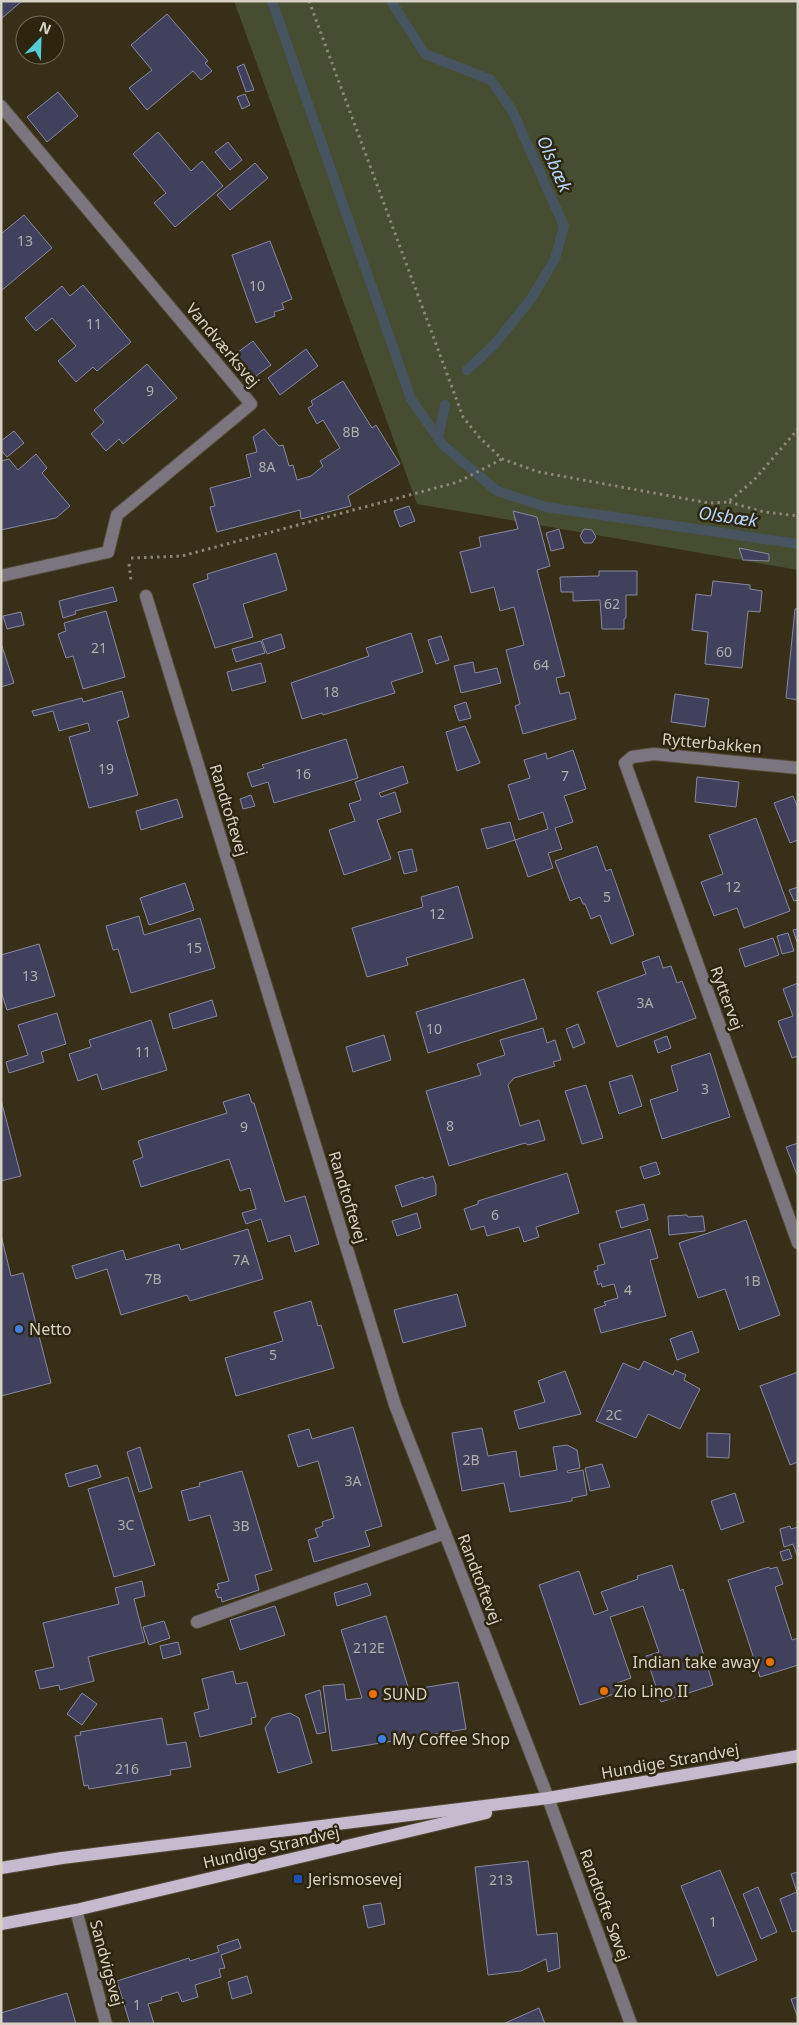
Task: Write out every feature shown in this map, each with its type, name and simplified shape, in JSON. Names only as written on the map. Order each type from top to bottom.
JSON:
[{"type":"main road","name":"Hundige Strandvej","points":[[1,1868],[81,1856],[548,1798],[798,1756]]},
{"type":"main road","name":"Hundige Strandvej","points":[[1,1924],[76,1910],[548,1798]]},
{"type":"street","name":"Vandværksvej","points":[[1,106],[252,404],[117,515],[108,552]]},
{"type":"street","points":[[1,576],[108,552]]},
{"type":"street","name":"Randtoftevej","points":[[146,596],[395,1405],[548,1798]]},
{"type":"street","name":"Rytterbakken","points":[[625,763],[632,756],[654,754],[798,768]]},
{"type":"street","name":"Ryttervej","points":[[625,763],[798,1243]]},
{"type":"street","points":[[197,1622],[445,1534]]},
{"type":"street","name":"Randtofte Søvej","points":[[548,1798],[631,2024]]},
{"type":"street","name":"Sandvigsvej","points":[[76,1910],[106,2024]]},
{"type":"path","points":[[309,1],[463,416],[480,437],[502,459],[539,472],[709,503],[728,502],[764,512],[798,516]]},
{"type":"path","points":[[728,502],[754,480],[798,429]]},
{"type":"path","points":[[108,552],[129,558],[182,556],[458,482],[502,459]]},
{"type":"green space","points":[[234,1],[798,1],[798,570],[417,504]]},
{"type":"building","points":[[1,1],[22,1],[1,19]]},
{"type":"building","points":[[167,14],[208,61],[205,63],[212,71],[201,80],[193,71],[147,110],[129,88],[152,70],[131,45]]},
{"type":"building","points":[[244,64],[254,90],[246,92],[237,67]]},
{"type":"building","points":[[58,92],[78,116],[47,142],[27,117]]},
{"type":"building","points":[[245,94],[250,105],[242,109],[237,97]]},
{"type":"building","points":[[158,132],[191,171],[202,161],[223,186],[175,227],[154,203],[166,193],[133,154]]},
{"type":"building","points":[[228,142],[242,160],[230,170],[215,152]]},
{"type":"building","points":[[255,163],[268,178],[230,210],[217,195]]},
{"type":"building","points":[[24,215],[52,248],[1,291],[1,234]]},
{"type":"building","points":[[270,241],[292,299],[282,303],[284,309],[274,312],[275,316],[256,323],[232,255]]},
{"type":"building","points":[[83,285],[131,342],[97,371],[93,367],[76,382],[58,361],[76,346],[52,318],[36,331],[25,318],[62,286],[70,296]]},
{"type":"building","points":[[253,341],[271,365],[248,382],[230,358]]},
{"type":"building","points":[[306,349],[318,366],[280,395],[268,378]]},
{"type":"building","points":[[147,364],[177,398],[123,444],[119,439],[106,451],[91,434],[104,422],[94,410]]},
{"type":"building","points":[[343,381],[372,428],[376,425],[400,464],[348,496],[351,506],[301,519],[300,510],[217,532],[210,507],[215,506],[210,488],[251,477],[246,455],[257,452],[253,437],[264,429],[279,446],[283,445],[289,466],[293,465],[297,480],[311,476],[323,466],[320,461],[340,448],[323,420],[317,424],[308,408],[313,405],[311,401]]},
{"type":"building","points":[[14,431],[24,443],[7,457],[1,450],[1,441]]},
{"type":"building","points":[[36,454],[47,468],[42,473],[70,506],[56,518],[1,530],[1,461],[9,459],[18,470]]},
{"type":"building","points":[[409,506],[415,521],[400,527],[394,511]]},
{"type":"building","points":[[513,511],[537,517],[550,566],[537,570],[565,676],[556,678],[560,694],[569,692],[576,719],[523,734],[515,706],[520,704],[506,650],[524,645],[514,607],[500,611],[494,587],[471,593],[460,552],[481,547],[479,537],[518,529]]},
{"type":"building","points":[[559,529],[564,548],[551,551],[546,533]]},
{"type":"building","points":[[584,529],[592,530],[596,537],[592,543],[584,543],[580,536]]},
{"type":"building","points":[[739,548],[769,554],[769,561],[743,560]]},
{"type":"building","points":[[276,553],[287,590],[243,604],[253,637],[215,648],[193,584],[208,579],[207,574]]},
{"type":"building","points":[[599,571],[637,571],[637,595],[626,595],[624,629],[602,629],[600,600],[573,601],[573,592],[561,592],[560,577],[599,576]]},
{"type":"building","points":[[713,581],[750,585],[750,589],[762,591],[760,612],[748,611],[742,668],[705,664],[708,632],[692,630],[696,594],[711,596]]},
{"type":"building","points":[[113,587],[117,601],[75,611],[76,614],[63,618],[59,601]]},
{"type":"building","points":[[795,609],[798,609],[798,700],[786,698]]},
{"type":"building","points":[[106,611],[125,677],[83,689],[73,656],[66,658],[58,634],[66,631],[64,623]]},
{"type":"building","points":[[21,612],[24,625],[7,629],[3,616]]},
{"type":"building","points":[[411,633],[423,672],[391,682],[395,693],[323,715],[322,713],[302,719],[291,683],[369,656],[366,648]]},
{"type":"building","points":[[281,634],[285,648],[267,654],[262,640]]},
{"type":"building","points":[[441,636],[449,660],[436,664],[428,640]]},
{"type":"building","points":[[261,641],[265,653],[236,662],[232,649]]},
{"type":"building","points":[[1,643],[14,683],[1,687]]},
{"type":"building","points":[[473,662],[475,673],[497,668],[501,683],[461,693],[454,666]]},
{"type":"building","points":[[261,663],[266,682],[232,691],[227,672]]},
{"type":"building","points":[[122,691],[129,717],[117,721],[138,795],[89,808],[69,737],[90,731],[88,723],[59,731],[53,711],[34,716],[32,711],[82,698],[83,702]]},
{"type":"building","points":[[675,694],[709,699],[705,727],[671,722]]},
{"type":"building","points":[[466,702],[471,718],[459,721],[454,706]]},
{"type":"building","points":[[465,726],[480,763],[457,771],[446,732]]},
{"type":"building","points":[[346,739],[358,778],[274,803],[268,782],[252,787],[247,773],[264,768],[262,765]]},
{"type":"building","points":[[573,750],[586,789],[564,796],[573,822],[555,828],[562,849],[548,853],[553,868],[528,877],[515,840],[548,829],[543,812],[519,820],[508,785],[530,778],[524,760],[546,753],[547,759]]},
{"type":"building","points":[[403,766],[408,783],[379,793],[381,797],[395,792],[401,812],[377,820],[391,859],[344,875],[329,830],[355,821],[349,804],[361,800],[355,782]]},
{"type":"building","points":[[697,777],[739,782],[736,807],[695,802]]},
{"type":"building","points":[[251,795],[255,806],[243,809],[240,799]]},
{"type":"building","points":[[793,796],[798,808],[798,840],[790,843],[774,803]]},
{"type":"building","points":[[177,799],[183,817],[141,830],[136,811]]},
{"type":"building","points":[[756,818],[790,911],[744,928],[737,908],[714,916],[701,882],[723,874],[709,835]]},
{"type":"building","points":[[510,822],[515,840],[487,849],[481,829]]},
{"type":"building","points":[[597,846],[606,871],[611,869],[634,935],[611,944],[600,915],[591,919],[580,897],[570,901],[555,861]]},
{"type":"building","points":[[412,849],[417,871],[404,874],[398,852]]},
{"type":"building","points":[[185,883],[194,910],[149,925],[140,898]]},
{"type":"building","points":[[458,886],[473,938],[406,958],[408,965],[367,977],[352,928],[423,907],[421,897]]},
{"type":"building","points":[[798,887],[798,900],[794,901],[789,890]]},
{"type":"building","points":[[139,916],[144,935],[200,918],[215,968],[131,993],[118,949],[113,950],[106,926]]},
{"type":"building","points":[[798,929],[798,945],[793,930]]},
{"type":"building","points":[[788,933],[794,951],[782,954],[777,936]]},
{"type":"building","points":[[773,938],[779,955],[745,967],[739,949]]},
{"type":"building","points":[[39,944],[55,996],[7,1010],[1,991],[1,955]]},
{"type":"building","points":[[659,956],[663,968],[671,966],[677,983],[682,981],[696,1018],[617,1047],[597,992],[646,974],[642,962]]},
{"type":"building","points":[[524,979],[537,1019],[428,1053],[416,1012]]},
{"type":"building","points":[[798,983],[798,1056],[792,1058],[778,1021],[793,1016],[783,989]]},
{"type":"building","points":[[212,1000],[217,1016],[173,1029],[169,1014]]},
{"type":"building","points":[[57,1013],[66,1044],[41,1052],[44,1062],[9,1073],[6,1062],[28,1055],[18,1025]]},
{"type":"building","points":[[151,1020],[167,1070],[102,1090],[97,1074],[78,1081],[69,1054],[91,1047],[89,1040]]},
{"type":"building","points":[[578,1024],[585,1043],[573,1048],[566,1029]]},
{"type":"building","points":[[543,1028],[547,1043],[555,1040],[561,1060],[553,1062],[555,1066],[514,1078],[508,1085],[520,1126],[539,1120],[545,1140],[528,1145],[525,1143],[449,1166],[426,1091],[481,1075],[477,1064],[505,1055],[500,1040]]},
{"type":"building","points":[[384,1035],[391,1060],[353,1072],[346,1047]]},
{"type":"building","points":[[667,1036],[671,1048],[658,1053],[654,1041]]},
{"type":"building","points":[[710,1053],[730,1117],[662,1139],[650,1100],[678,1091],[671,1066]]},
{"type":"building","points":[[632,1075],[642,1106],[619,1114],[609,1082]]},
{"type":"building","points":[[586,1085],[603,1138],[582,1144],[565,1091]]},
{"type":"building","points":[[249,1094],[252,1103],[254,1103],[285,1202],[305,1196],[319,1244],[295,1252],[290,1235],[268,1242],[261,1219],[246,1224],[242,1213],[256,1209],[250,1188],[240,1191],[229,1159],[141,1187],[133,1161],[143,1157],[138,1141],[227,1113],[223,1102]]},
{"type":"building","points":[[1,1100],[21,1176],[1,1181]]},
{"type":"building","points":[[798,1143],[798,1177],[786,1147]]},
{"type":"building","points":[[656,1162],[660,1174],[644,1179],[640,1167]]},
{"type":"building","points":[[567,1173],[579,1213],[536,1227],[539,1237],[524,1242],[519,1227],[487,1236],[484,1226],[471,1230],[464,1209],[478,1204],[478,1201]]},
{"type":"building","points":[[433,1176],[436,1185],[436,1195],[402,1207],[395,1186],[423,1177],[424,1179]]},
{"type":"building","points":[[644,1204],[648,1220],[621,1228],[616,1211]]},
{"type":"building","points":[[417,1213],[421,1228],[397,1236],[392,1221]]},
{"type":"building","points":[[687,1215],[688,1217],[703,1216],[705,1231],[669,1235],[668,1216]]},
{"type":"building","points":[[746,1220],[780,1315],[739,1330],[725,1289],[698,1298],[679,1243]]},
{"type":"building","points":[[248,1229],[263,1279],[190,1301],[187,1295],[121,1315],[107,1269],[76,1279],[72,1266],[123,1250],[126,1260],[179,1244],[181,1250]]},
{"type":"building","points":[[650,1229],[658,1258],[650,1260],[666,1316],[601,1333],[594,1309],[606,1305],[604,1302],[618,1298],[614,1284],[602,1287],[601,1283],[598,1285],[594,1271],[598,1270],[597,1266],[605,1264],[599,1244]]},
{"type":"building","name":"Netto","points":[[1,1235],[11,1276],[23,1273],[51,1383],[1,1396]]},
{"type":"building","points":[[457,1294],[466,1326],[403,1343],[394,1310]]},
{"type":"building","points":[[311,1301],[318,1326],[321,1325],[334,1368],[236,1396],[225,1358],[283,1341],[274,1312]]},
{"type":"building","points":[[692,1331],[699,1352],[677,1360],[670,1339]]},
{"type":"building","points":[[644,1361],[673,1375],[675,1370],[686,1375],[684,1380],[700,1389],[680,1429],[648,1414],[636,1438],[596,1421],[623,1363],[639,1370]]},
{"type":"building","points":[[565,1371],[581,1414],[519,1429],[514,1411],[545,1402],[538,1381]]},
{"type":"building","points":[[798,1372],[798,1462],[790,1465],[760,1386]]},
{"type":"building","points":[[353,1427],[382,1526],[365,1531],[370,1546],[314,1562],[308,1540],[318,1537],[315,1529],[323,1526],[322,1522],[334,1518],[318,1461],[298,1467],[288,1435],[309,1429],[312,1439]]},
{"type":"building","points":[[482,1428],[488,1456],[516,1451],[520,1477],[557,1470],[553,1447],[567,1445],[577,1450],[580,1468],[567,1471],[568,1473],[583,1470],[587,1495],[572,1498],[572,1501],[510,1512],[504,1483],[462,1491],[452,1433]]},
{"type":"building","points":[[707,1433],[730,1434],[729,1458],[707,1457]]},
{"type":"building","points":[[140,1447],[152,1488],[139,1492],[127,1452]]},
{"type":"building","points":[[602,1464],[610,1487],[590,1491],[585,1468]]},
{"type":"building","points":[[97,1465],[101,1477],[69,1487],[65,1474]]},
{"type":"building","points":[[242,1471],[272,1570],[255,1575],[259,1590],[222,1602],[221,1597],[218,1598],[215,1590],[219,1589],[217,1584],[229,1581],[210,1515],[189,1521],[181,1491],[200,1486],[199,1483]]},
{"type":"building","points":[[128,1477],[155,1565],[114,1577],[88,1489]]},
{"type":"building","points":[[735,1493],[744,1522],[721,1530],[711,1501]]},
{"type":"building","points":[[790,1526],[791,1529],[798,1527],[798,1558],[793,1544],[784,1547],[780,1529]]},
{"type":"building","points":[[789,1549],[792,1558],[783,1561],[780,1552]]},
{"type":"building","points":[[672,1565],[680,1591],[683,1589],[713,1685],[661,1702],[646,1656],[659,1652],[643,1606],[610,1617],[631,1678],[617,1683],[620,1692],[580,1705],[539,1585],[579,1571],[594,1615],[608,1610],[601,1592],[638,1579],[637,1576]]},
{"type":"building","points":[[769,1567],[770,1569],[777,1567],[783,1584],[775,1587],[792,1640],[798,1638],[798,1665],[760,1677],[728,1580]]},
{"type":"building","points":[[142,1581],[145,1596],[134,1599],[145,1642],[88,1657],[94,1681],[60,1690],[59,1685],[40,1689],[35,1671],[54,1667],[43,1623],[119,1604],[115,1588]]},
{"type":"building","points":[[367,1583],[371,1595],[337,1606],[334,1593]]},
{"type":"building","points":[[275,1606],[285,1635],[240,1650],[230,1620]]},
{"type":"building","points":[[386,1616],[409,1690],[458,1682],[466,1729],[332,1751],[323,1686],[344,1684],[346,1700],[362,1698],[341,1630]]},
{"type":"building","points":[[164,1621],[170,1638],[149,1645],[143,1627]]},
{"type":"building","points":[[178,1642],[181,1654],[163,1659],[160,1646]]},
{"type":"building","points":[[233,1671],[236,1684],[247,1682],[256,1717],[251,1718],[252,1724],[200,1737],[194,1713],[209,1709],[202,1679]]},
{"type":"building","points":[[320,1690],[326,1732],[317,1734],[305,1695]]},
{"type":"building","points":[[82,1693],[97,1704],[82,1725],[67,1714]]},
{"type":"building","points":[[290,1713],[299,1718],[312,1763],[278,1773],[265,1728],[272,1718]]},
{"type":"building","points":[[162,1718],[167,1745],[186,1742],[191,1767],[170,1770],[171,1775],[89,1789],[88,1785],[84,1786],[75,1736],[81,1735],[80,1732]]},
{"type":"building","points":[[528,1861],[537,1935],[557,1933],[560,1968],[548,1972],[546,1959],[521,1971],[488,1975],[475,1867]]},
{"type":"building","points":[[720,1870],[757,1960],[717,1976],[681,1886]]},
{"type":"building","points":[[798,1872],[798,1930],[792,1932],[780,1899],[797,1892],[791,1874]]},
{"type":"building","points":[[758,1887],[777,1932],[761,1939],[743,1894]]},
{"type":"building","points":[[381,1903],[385,1924],[368,1928],[363,1906]]},
{"type":"building","points":[[238,1939],[241,1948],[221,1955],[225,1968],[219,1969],[221,1977],[195,1985],[198,1997],[182,2002],[178,1992],[161,1997],[162,2000],[148,2004],[154,2024],[130,2024],[117,1981],[189,1958],[190,1961],[219,1952],[217,1946]]},
{"type":"building","points":[[247,1976],[252,1993],[232,1999],[228,1982]]},
{"type":"building","points":[[67,1993],[76,2024],[1,2024],[1,2013]]},
{"type":"building","points":[[798,1997],[798,2018],[791,1999]]},
{"type":"building","points":[[539,2008],[545,2024],[503,2024]]},
{"type":"waterway","name":"Olsbæk","points":[[272,1],[411,399],[443,445],[497,491],[546,507],[798,544]]},
{"type":"waterway","name":"Olsbæk","points":[[391,1],[425,54],[491,80],[512,110],[564,226],[555,259],[531,299],[494,345],[467,370]]},
{"type":"waterway","name":"Olsbæk","points":[[438,438],[445,405]]},
{"type":"place","name":"Netto","points":[[19,1329]]},
{"type":"place","name":"Indian take away","points":[[770,1662]]},
{"type":"place","name":"Zio Lino II","points":[[604,1691]]},
{"type":"place","name":"SUND","points":[[373,1694]]},
{"type":"place","name":"My Coffee Shop","points":[[382,1739]]},
{"type":"place","name":"Jerismosevej","points":[[298,1879]]}]
